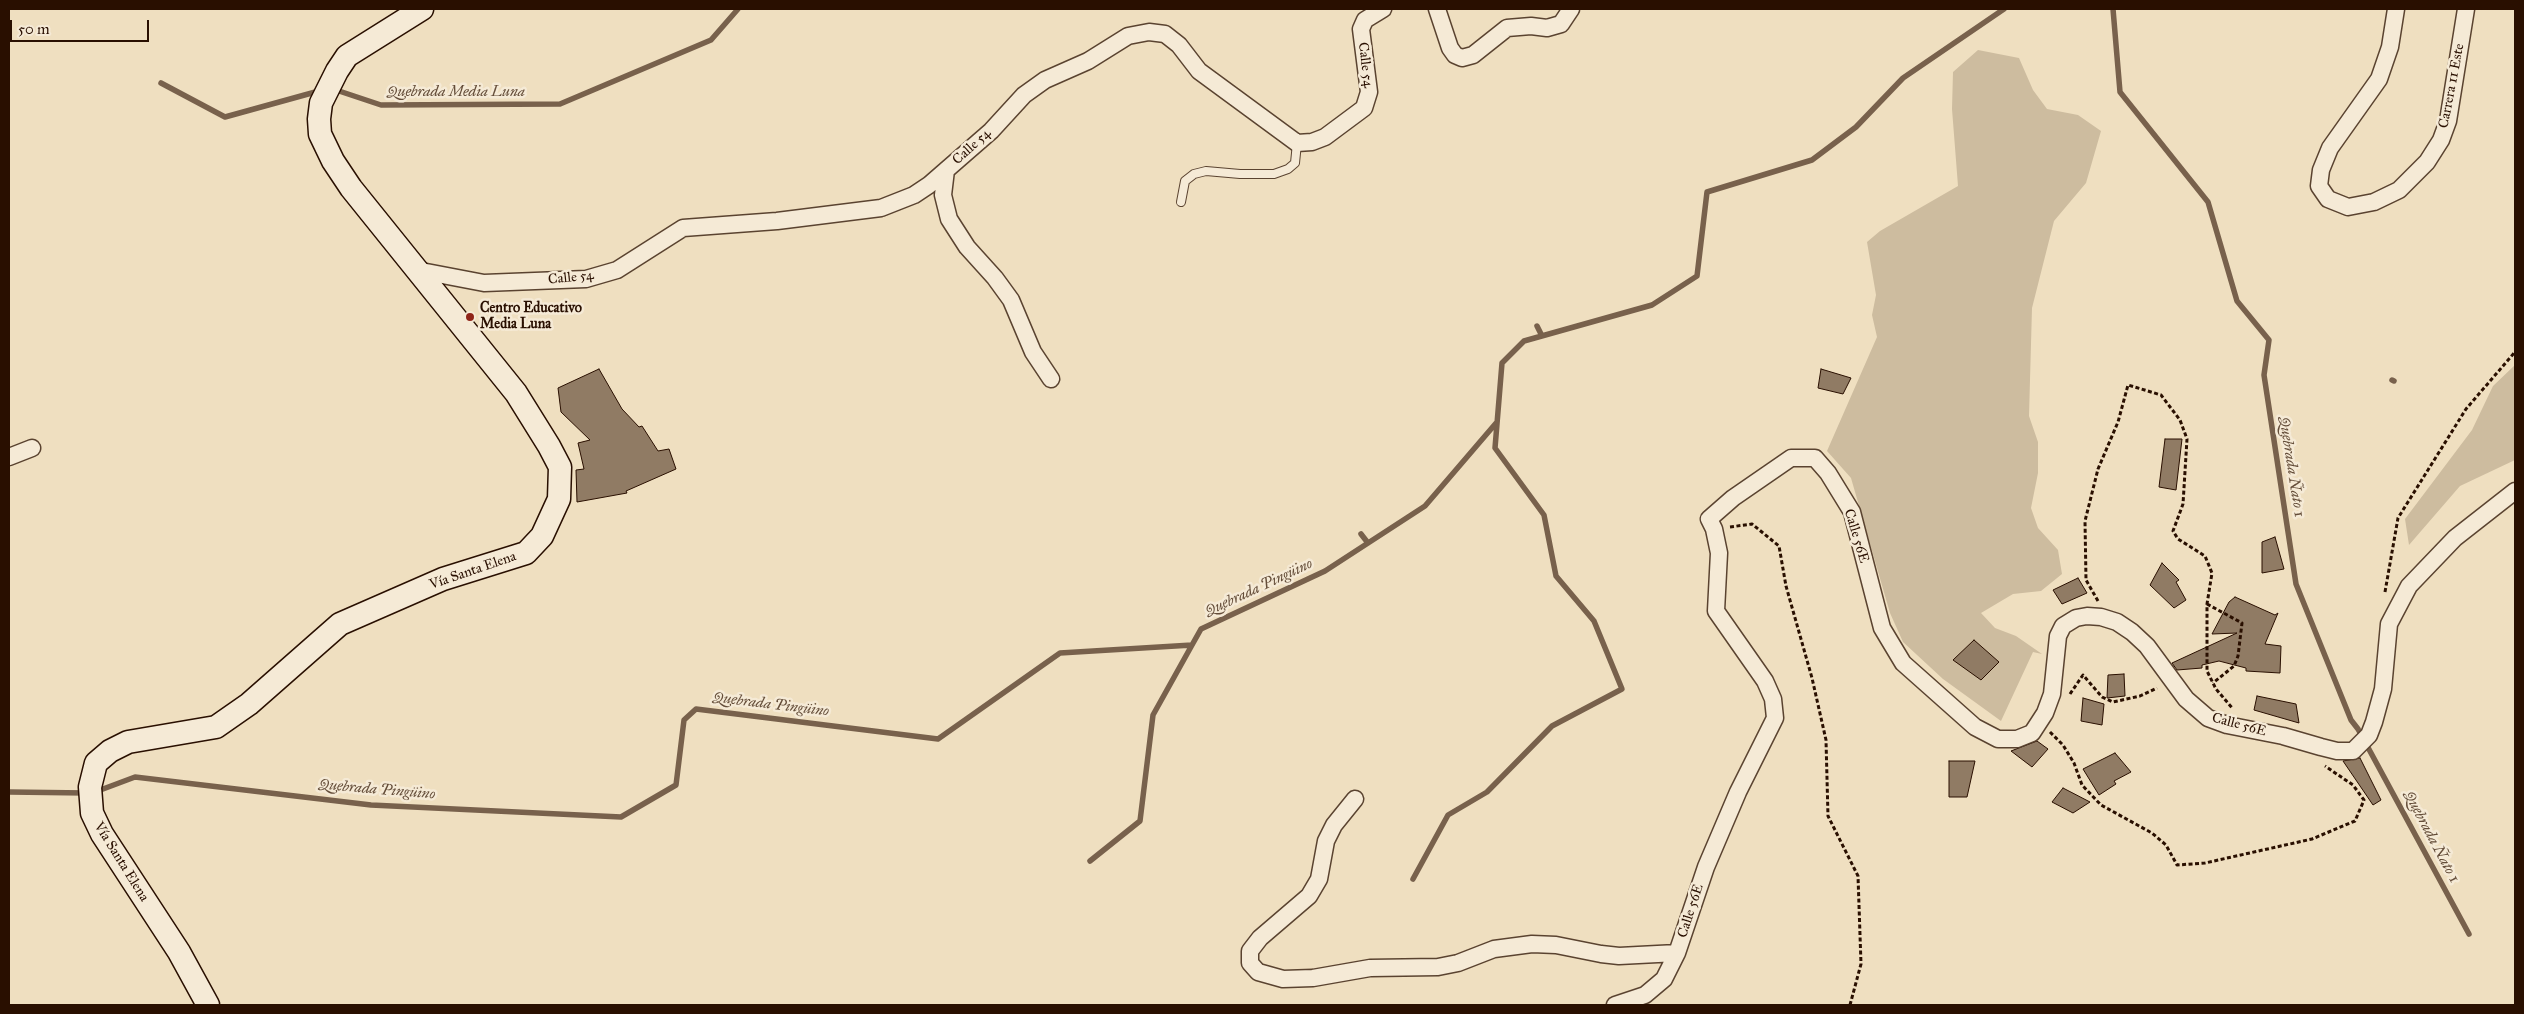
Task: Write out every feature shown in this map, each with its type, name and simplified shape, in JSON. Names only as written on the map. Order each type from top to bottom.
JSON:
[{"type":"main road","name":"Vía Santa Elena","points":[[208,1005],[179,952],[102,834],[92,813],[90,787],[96,763],[110,751],[128,742],[216,727],[249,704],[340,624],[443,579],[526,553],[542,536],[559,499],[560,467],[516,393],[416,270],[333,161],[320,134],[319,118],[321,103],[336,71],[347,56],[422,9]]},
{"type":"street","name":"Calle 54","points":[[416,270],[484,283],[586,279],[617,270],[683,228],[777,221],[881,208],[914,195],[991,131],[1024,95],[1045,80],[1088,61],[1128,36],[1149,32],[1165,34],[1179,45],[1199,71],[1297,143],[1325,136],[1364,108],[1369,92],[1369,84],[1361,29],[1365,20],[1383,9]]},
{"type":"street","points":[[1437,9],[1450,48],[1462,58],[1473,55],[1507,28],[1531,26],[1547,28],[1561,24],[1571,9]]},
{"type":"street","name":"Carrera 11 Este","points":[[2396,9],[2390,47],[2379,79],[2330,148],[2321,170],[2319,186],[2328,199],[2348,207],[2374,202],[2399,190],[2427,162],[2441,140],[2448,121],[2466,9]]},
{"type":"street","points":[[946,170],[943,195],[948,219],[967,247],[995,278],[1011,300],[1034,352],[1051,379]]},
{"type":"street","points":[[9,457],[32,448]]},
{"type":"street","name":"Calle 56E","points":[[1616,1005],[1645,995],[1664,979],[1678,953],[1706,867],[1738,792],[1775,718],[1773,699],[1765,681],[1716,611],[1719,553],[1714,528],[1709,519],[1733,498],[1791,458],[1815,458],[1828,473],[1852,512],[1882,628],[1903,663],[1975,727],[1998,740],[2017,739],[2032,733],[2045,713],[2052,694],[2058,636],[2063,626],[2076,618],[2092,616],[2116,622],[2132,632],[2147,646],[2186,699],[2208,718],[2283,736],[2321,748],[2353,751],[2369,735],[2383,689],[2389,624],[2409,586],[2455,538],[2515,491]]},
{"type":"street","points":[[1355,799],[1334,825],[1326,841],[1319,879],[1309,896],[1260,938],[1250,951],[1250,963],[1258,972],[1283,979],[1313,978],[1370,968],[1438,967],[1458,963],[1494,949],[1532,944],[1556,945],[1619,956],[1678,953]]},
{"type":"lane","points":[[1181,202],[1186,182],[1194,174],[1206,171],[1274,174],[1288,169],[1295,163],[1297,143]]},
{"type":"path","points":[[2385,594],[2398,518],[2466,409],[2515,352]]},
{"type":"path","points":[[2092,616],[2102,608],[2086,580],[2085,521],[2098,469],[2118,422],[2128,385],[2161,394],[2180,420],[2187,439],[2183,504],[2173,531],[2178,539],[2206,556],[2212,573],[2207,604],[2207,670],[2213,684],[2246,728]]},
{"type":"path","points":[[1714,528],[1752,524],[1779,546],[1786,586],[1812,678],[1826,740],[1828,816],[1858,876],[1861,964],[1850,1005]]},
{"type":"path","points":[[2207,604],[2242,623],[2238,656],[2234,666],[2213,684]]},
{"type":"path","points":[[2067,697],[2083,675],[2102,697],[2113,702],[2140,696],[2173,681]]},
{"type":"path","points":[[2039,721],[2063,745],[2074,763],[2082,785],[2101,805],[2152,833],[2166,845],[2177,865],[2205,864],[2312,839],[2355,821],[2364,800],[2353,785],[2322,764]]},
{"type":"shaded area","points":[[1978,50],[2019,58],[2033,90],[2047,109],[2078,115],[2101,131],[2086,183],[2054,221],[2032,308],[2029,416],[2038,442],[2038,473],[2031,508],[2038,528],[2058,550],[2062,574],[2041,591],[2013,594],[1981,613],[1995,628],[2016,636],[2042,654],[2033,652],[2001,721],[1943,679],[1903,642],[1890,613],[1851,478],[1827,451],[1877,337],[1872,315],[1876,295],[1867,242],[1880,231],[1958,186],[1952,109],[1953,72]]},
{"type":"shaded area","points":[[2515,365],[2515,460],[2460,486],[2409,545],[2405,519],[2472,430],[2493,386]]},
{"type":"building","points":[[599,369],[622,409],[639,427],[642,426],[658,451],[669,449],[676,469],[626,491],[627,493],[577,502],[576,470],[584,469],[578,443],[590,440],[561,412],[558,388]]},
{"type":"building","points":[[1821,369],[1851,378],[1843,394],[1818,388]]},
{"type":"building","points":[[2165,439],[2182,439],[2176,490],[2159,487]]},
{"type":"building","points":[[2275,537],[2284,569],[2262,573],[2262,542]]},
{"type":"building","points":[[2162,563],[2179,580],[2176,582],[2186,600],[2174,608],[2150,585]]},
{"type":"building","points":[[2078,578],[2087,593],[2062,604],[2053,590]]},
{"type":"building","points":[[2235,597],[2275,615],[2278,613],[2265,644],[2281,646],[2280,673],[2246,671],[2246,668],[2219,661],[2202,665],[2202,668],[2177,670],[2172,663],[2237,633],[2212,634],[2229,602]]},
{"type":"building","points":[[1974,640],[1999,662],[1981,680],[1953,660]]},
{"type":"building","points":[[2124,674],[2125,696],[2107,698],[2108,675]]},
{"type":"building","points":[[2257,696],[2296,704],[2299,723],[2254,710]]},
{"type":"building","points":[[2083,698],[2104,704],[2102,725],[2081,721]]},
{"type":"building","points":[[2037,741],[2048,749],[2032,767],[2011,751]]},
{"type":"building","points":[[2115,753],[2131,772],[2114,781],[2116,784],[2099,795],[2083,769]]},
{"type":"building","points":[[2360,758],[2381,800],[2373,805],[2343,761]]},
{"type":"building","points":[[1949,761],[1975,761],[1967,797],[1949,797]]},
{"type":"building","points":[[2063,788],[2090,802],[2073,813],[2052,802]]},
{"type":"waterway","name":"Quebrada Media Luna","points":[[333,89],[381,105],[560,104],[711,40],[738,9]]},
{"type":"waterway","points":[[1413,879],[1448,815],[1487,792],[1552,726],[1622,689],[1594,621],[1556,576],[1544,515],[1495,448],[1502,363],[1524,341],[1652,305],[1697,276],[1707,192],[1812,160],[1856,127],[1903,78],[2004,9]]},
{"type":"waterway","name":"Quebrada Ñato 1","points":[[2113,9],[2120,92],[2208,202],[2237,301],[2269,340],[2264,375],[2296,584],[2351,720],[2358,729],[2469,934]]},
{"type":"waterway","name":"Quebrada Media Luna","points":[[161,83],[225,117],[319,91]]},
{"type":"waterway","points":[[1537,326],[1542,336]]},
{"type":"waterway","name":"Quebrada Pingüino","points":[[95,792],[135,777],[371,805],[621,817],[676,785],[684,720],[696,709],[938,739],[1060,653],[1192,645],[1201,629],[1325,571],[1425,506],[1497,422]]},
{"type":"waterway","points":[[1361,534],[1368,543]]},
{"type":"waterway","points":[[1090,861],[1140,821],[1153,715],[1192,645]]},
{"type":"waterway","name":"Quebrada Pingüino","points":[[9,792],[86,793]]},
{"type":"place","name":"Centro Educativo Media Luna","points":[[470,317]]}]
